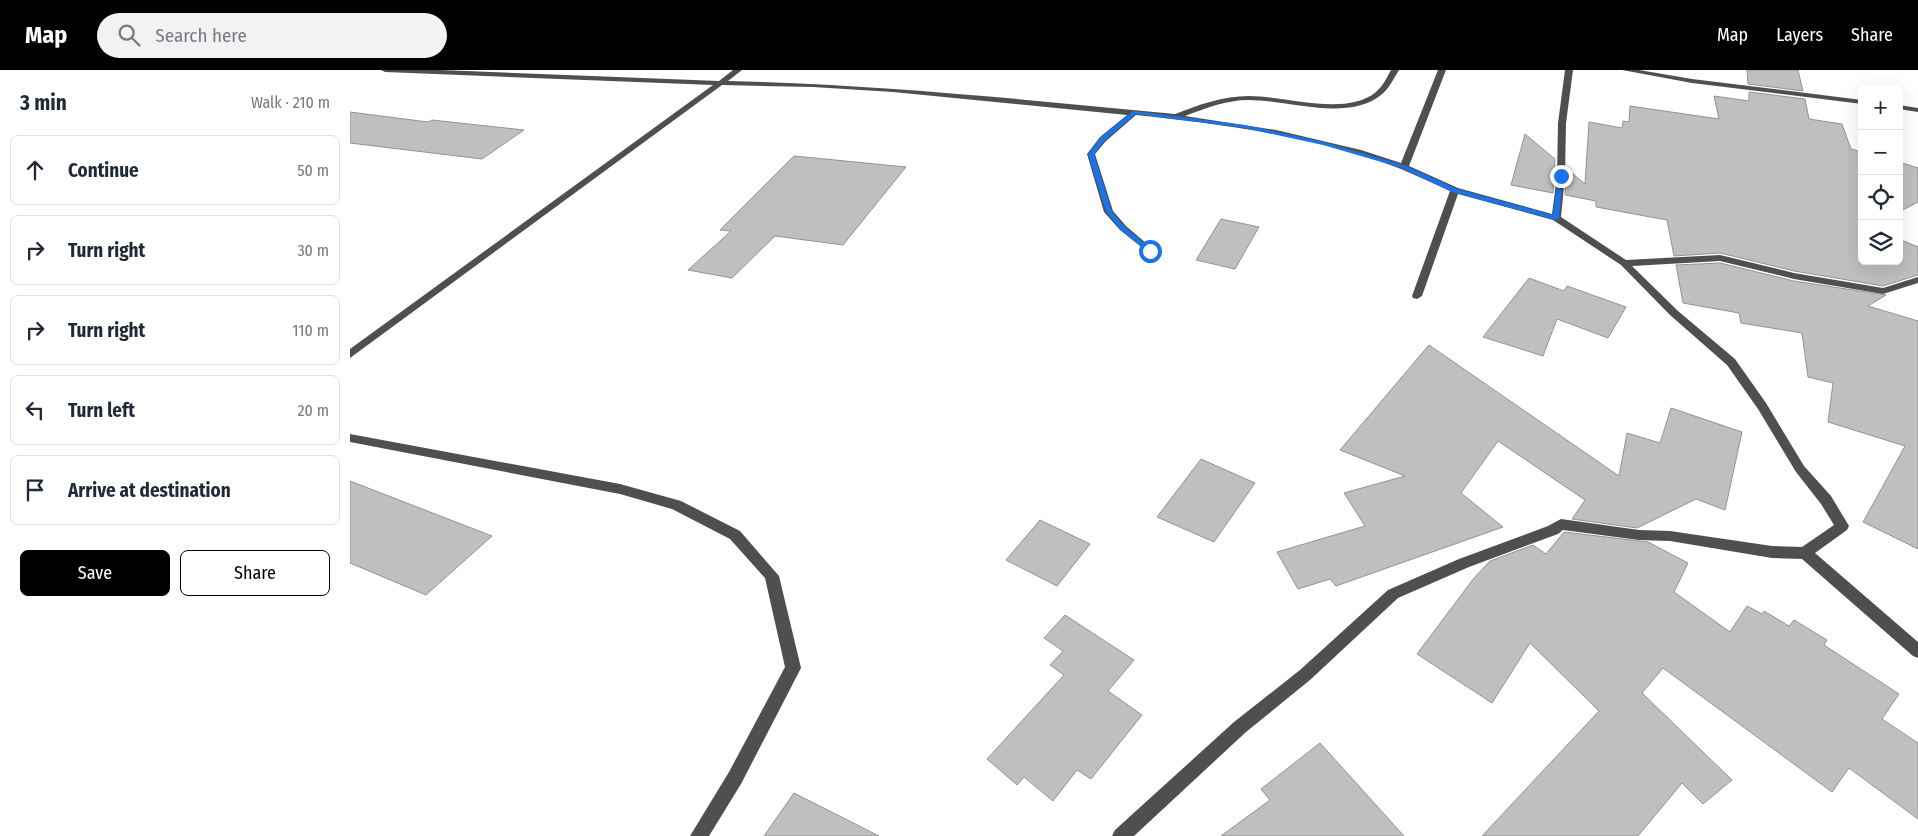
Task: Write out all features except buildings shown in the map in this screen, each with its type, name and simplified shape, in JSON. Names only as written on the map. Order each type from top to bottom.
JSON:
[{"type":"street","points":[[385,70],[813,85],[894,90],[1177,116],[1276,132],[1358,152],[1404,167],[1454,190],[1556,218],[1624,263],[1674,313],[1731,362],[1762,406],[1800,469],[1826,500],[1842,526],[1805,554]]},
{"type":"street","points":[[350,354],[738,70]]},
{"type":"street","points":[[1177,116],[1212,102],[1248,98],[1329,105],[1364,102],[1378,94],[1395,70]]},
{"type":"street","points":[[1404,167],[1442,70]]},
{"type":"street","points":[[1556,218],[1561,176],[1562,124],[1569,70]]},
{"type":"street","points":[[1626,70],[1692,81],[1858,102]]},
{"type":"street","points":[[1903,108],[1918,110]]},
{"type":"street","points":[[1135,112],[1103,138],[1091,154],[1109,212],[1123,228],[1150,251]]},
{"type":"street","points":[[1416,296],[1454,190]]},
{"type":"street","points":[[1624,263],[1720,258],[1794,276],[1884,290],[1918,280]]},
{"type":"street","points":[[350,438],[620,489],[676,505],[735,535],[772,576],[793,668],[735,778],[700,836]]},
{"type":"street","points":[[1120,836],[1240,727],[1305,675],[1393,594],[1464,563],[1553,530],[1561,524],[1639,535],[1670,536],[1772,552],[1805,554],[1918,652]]},
{"type":"route","points":[[1150,251],[1123,228],[1109,212],[1091,154],[1103,138],[1135,112],[1177,116],[1276,132],[1324,143],[1404,167],[1454,190],[1556,218],[1561,176]]}]
